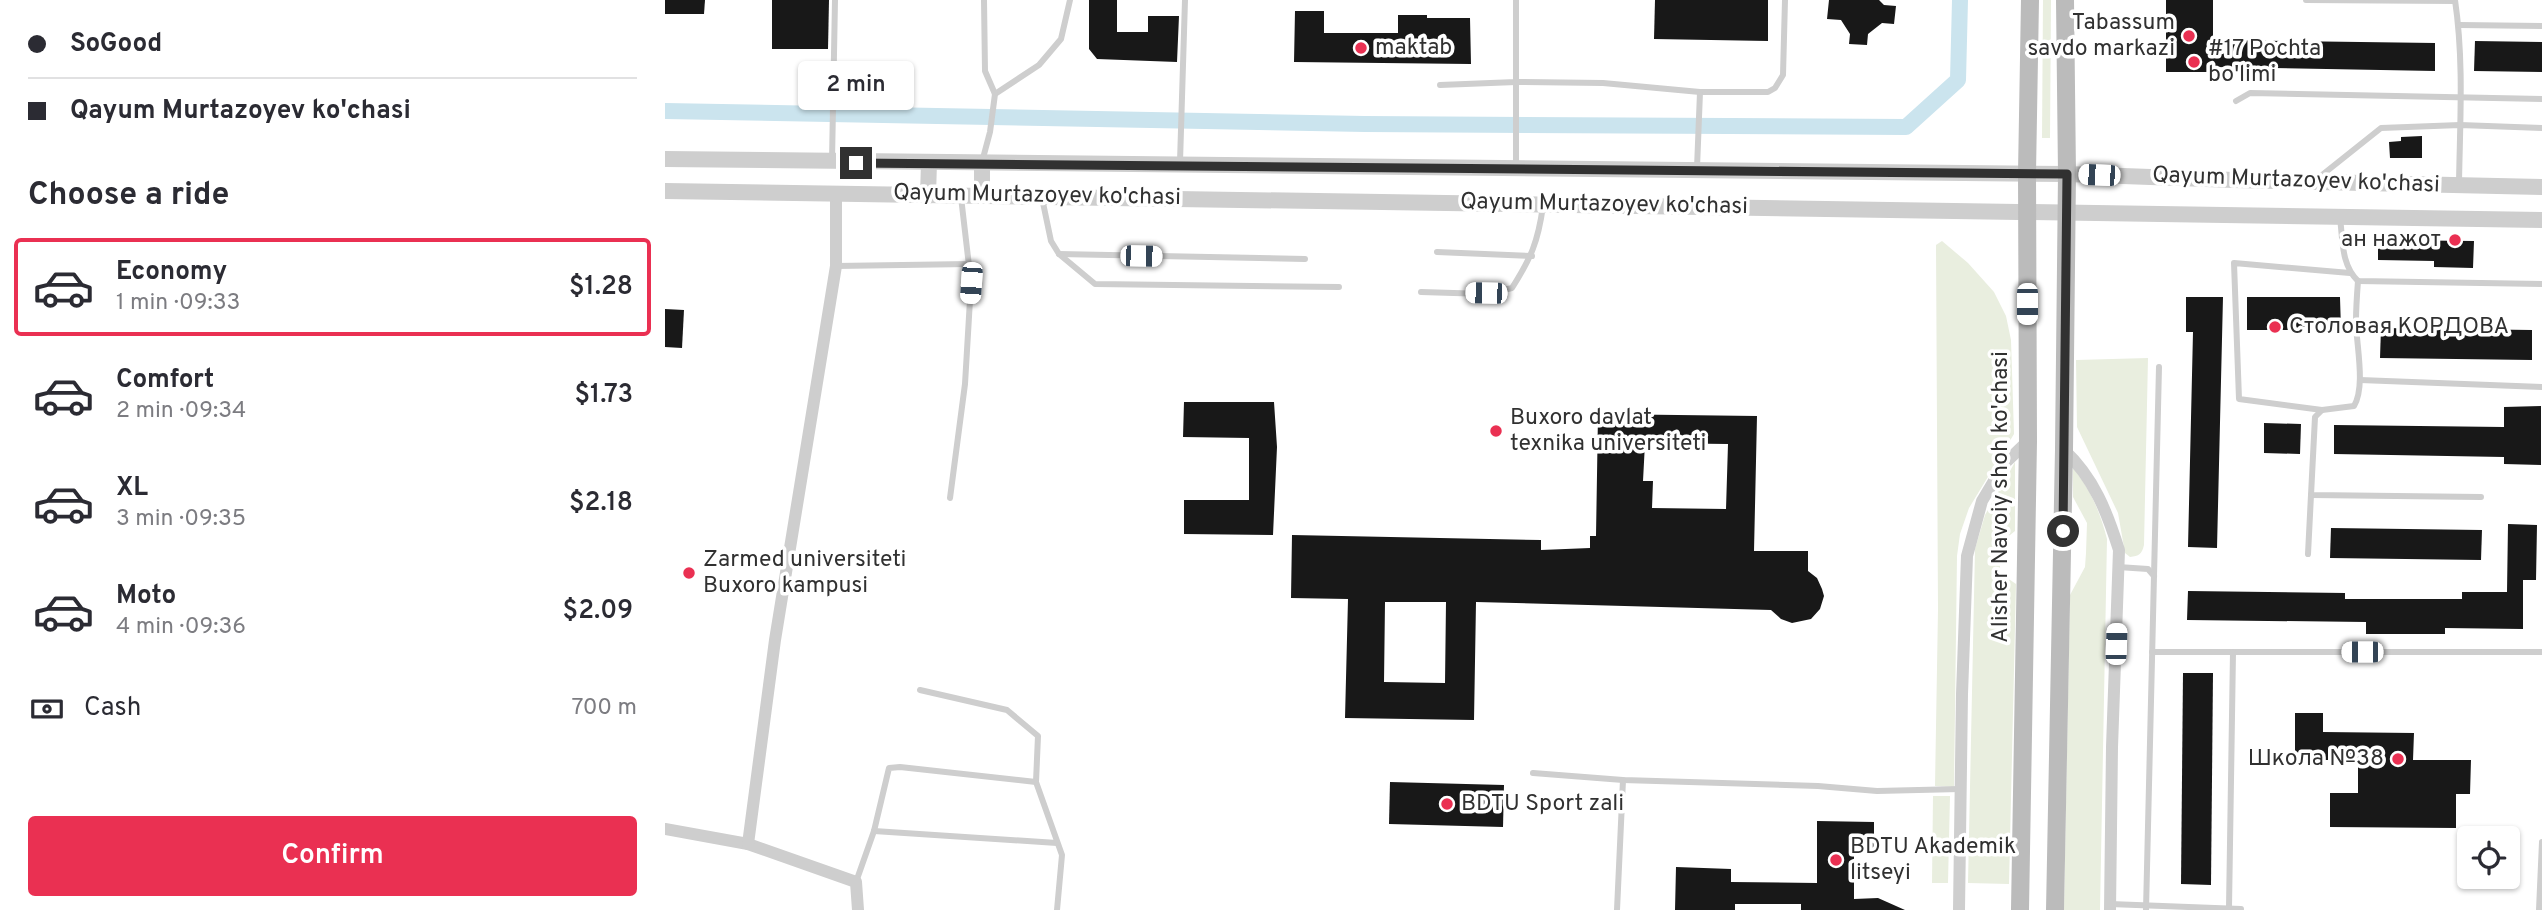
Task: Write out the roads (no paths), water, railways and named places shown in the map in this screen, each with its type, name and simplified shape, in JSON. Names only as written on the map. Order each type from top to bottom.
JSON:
[{"type":"main road","name":"Alisher Navoiy shoh ko'chasi","points":[[2020,910],[2028,441],[2027,173],[2030,0]]},
{"type":"main road","points":[[2055,910],[2067,212],[2065,0]]},
{"type":"street","name":"Qayum Murtazoyev ko'chasi","points":[[665,159],[982,163],[1181,157],[1516,169],[2027,173],[2542,187]]},
{"type":"street","points":[[928,196],[929,162]]},
{"type":"street","points":[[982,163],[982,196]]},
{"type":"street","name":"Qayum Murtazoyev ko'chasi","points":[[665,191],[2542,220]]},
{"type":"street","points":[[748,844],[775,640],[837,266],[836,193]]},
{"type":"street","points":[[1958,910],[1967,556],[1982,502],[2004,464],[2028,441]]},
{"type":"street","points":[[2064,450],[2085,473],[2104,507],[2119,550],[2110,907]]},
{"type":"street","points":[[665,829],[748,844],[856,882],[858,910]]},
{"type":"lane","points":[[832,163],[835,0]]},
{"type":"lane","points":[[982,163],[990,132],[995,94],[985,71],[984,0]]},
{"type":"lane","points":[[995,94],[1039,65],[1061,39],[1070,0]]},
{"type":"lane","points":[[1181,157],[1185,0]]},
{"type":"lane","points":[[1516,0],[1516,169]]},
{"type":"lane","points":[[1440,85],[1603,83],[1700,92],[1768,92],[1775,88],[1783,75],[1785,0]]},
{"type":"lane","points":[[2306,0],[2455,1],[2459,25],[2461,96],[2459,185]]},
{"type":"lane","points":[[2459,25],[2542,26]]},
{"type":"lane","points":[[1697,170],[1700,92]]},
{"type":"lane","points":[[2237,101],[2250,93],[2542,99]]},
{"type":"lane","points":[[2313,182],[2381,128],[2460,125],[2542,128]]},
{"type":"lane","points":[[950,498],[964,384],[971,283],[960,196]]},
{"type":"lane","points":[[1042,197],[1051,241],[1059,254],[1095,284],[1339,287]]},
{"type":"lane","points":[[1421,292],[1486,293],[1512,288],[1532,256],[1543,204]]},
{"type":"lane","points":[[2340,216],[2346,265],[2358,281],[2542,284]]},
{"type":"lane","points":[[1437,252],[1532,256]]},
{"type":"lane","points":[[1059,254],[1305,259]]},
{"type":"lane","points":[[2350,273],[2235,263],[2239,398],[2322,410],[2354,406],[2360,380],[2356,320],[2358,281]]},
{"type":"lane","points":[[837,266],[969,264]]},
{"type":"lane","points":[[2146,908],[2159,366]]},
{"type":"lane","points":[[2360,380],[2542,387]]},
{"type":"lane","points":[[2308,554],[2315,417],[2322,410]]},
{"type":"lane","points":[[2311,495],[2481,498]]},
{"type":"lane","points":[[2118,567],[2148,569],[2154,576]]},
{"type":"lane","points":[[2152,652],[2542,652]]},
{"type":"lane","points":[[2229,908],[2233,652]]},
{"type":"lane","points":[[920,690],[1007,710],[1038,736],[1036,782],[1062,855],[1057,910]]},
{"type":"lane","points":[[856,882],[874,831],[888,768],[900,767],[1036,782]]},
{"type":"lane","points":[[1533,773],[1623,780],[1818,786],[1877,791],[1960,789]]},
{"type":"lane","points":[[1617,910],[1623,780]]},
{"type":"lane","points":[[874,831],[1057,843]]},
{"type":"lane","points":[[2539,910],[2542,842]]},
{"type":"lane","points":[[2110,907],[2241,909]]},
{"type":"waterway","points":[[665,111],[1365,124],[1906,127],[1958,80],[1960,0]]},
{"type":"place","name":"Tabassum savdo markazi","points":[[2189,36]]},
{"type":"place","name":"maktab","points":[[1361,48]]},
{"type":"place","name":"#17 Pochta bo'limi","points":[[2194,62]]},
{"type":"place","name":"ан нажот","points":[[2455,240]]},
{"type":"place","name":"Столовая КОРДОВА","points":[[2275,327]]},
{"type":"place","name":"Buxoro davlat texnika universiteti","points":[[1496,431]]},
{"type":"place","name":"Zarmed universiteti Buxoro kampusi","points":[[689,573]]},
{"type":"place","name":"Школа №38","points":[[2398,759]]},
{"type":"place","name":"BDTU Sport zali","points":[[1447,804]]},
{"type":"place","name":"BDTU Akademik litseyi","points":[[1836,860]]}]
